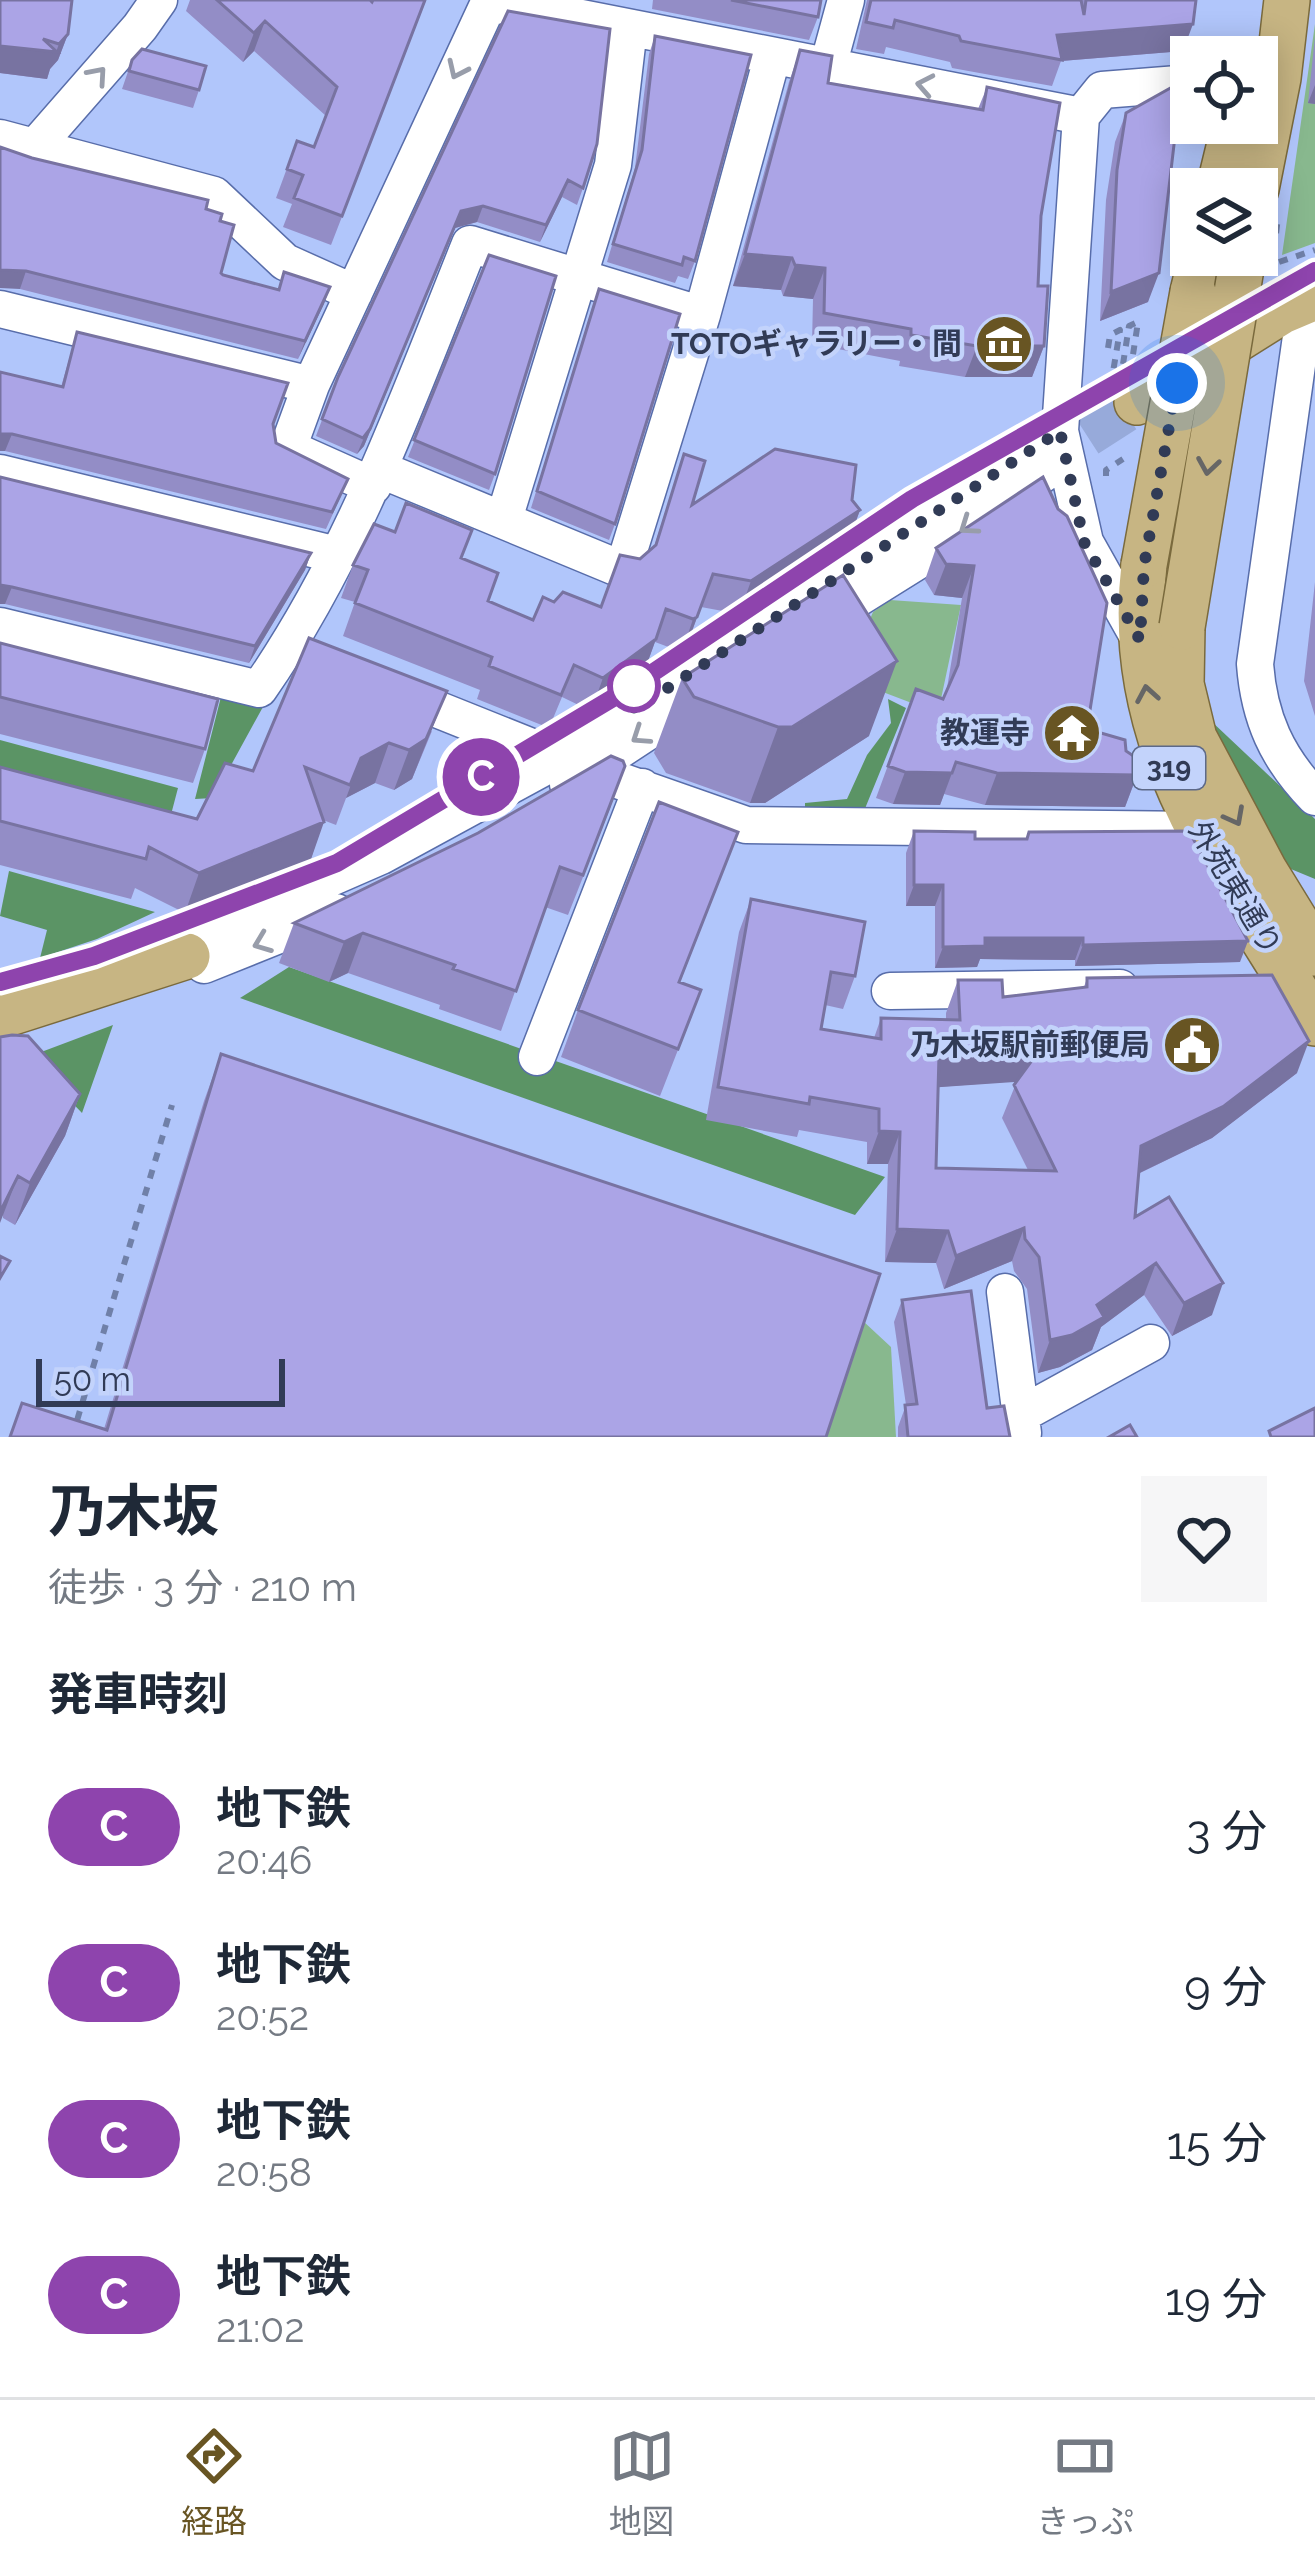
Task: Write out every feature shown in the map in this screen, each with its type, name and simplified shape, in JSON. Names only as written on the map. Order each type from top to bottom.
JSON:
[{"type":"main road","points":[[1259,0],[1261,36]]},
{"type":"main road","points":[[1274,36],[1287,0]]},
{"type":"main road","name":"外苑東通り","points":[[1227,276],[1144,566],[1194,738],[1264,871],[1315,1023]]},
{"type":"main road","name":"外苑東通り","points":[[1228,276],[1161,634],[1154,727],[1200,830],[1291,952]]},
{"type":"main road","points":[[1134,386],[1311,299]]},
{"type":"main road","points":[[0,1016],[187,956]]},
{"type":"street","points":[[18,142],[140,27],[158,0]]},
{"type":"street","points":[[828,66],[846,0]]},
{"type":"street","points":[[772,58],[702,315],[622,570],[504,519],[288,448],[311,385],[486,9],[505,3],[571,6],[629,28],[1081,116]]},
{"type":"street","points":[[504,519],[614,165],[629,28]]},
{"type":"street","points":[[1161,634],[1084,542],[1062,445],[1081,116],[1102,91],[1170,84]]},
{"type":"street","points":[[18,142],[214,195],[285,262],[354,292]]},
{"type":"street","points":[[0,626],[259,689],[303,655],[337,555],[376,478],[470,244],[702,315]]},
{"type":"street","points":[[1311,299],[1255,664],[1257,696],[1267,731],[1315,797]]},
{"type":"street","points":[[0,309],[311,385]]},
{"type":"street","points":[[575,764],[531,808],[383,890],[204,965],[194,937],[575,764],[1062,445]]},
{"type":"street","points":[[0,473],[337,555]]},
{"type":"street","points":[[363,680],[746,825],[1200,830]]},
{"type":"street","points":[[537,1057],[642,788]]},
{"type":"street","points":[[890,991],[1164,988]]},
{"type":"street","points":[[1005,1292],[1022,1426],[1150,1343]]},
{"type":"path","points":[[1278,257],[1315,250]]},
{"type":"path","points":[[1108,347],[1110,335],[1120,330],[1111,384],[1120,378],[1129,326],[1138,322],[1134,386]]},
{"type":"path","points":[[72,1437],[172,1105]]},
{"type":"green space","points":[[1315,24],[1315,243],[1282,255]]},
{"type":"green space","points":[[890,600],[961,605],[938,713],[846,678],[873,612]]},
{"type":"green space","points":[[222,693],[264,705],[213,798],[195,799]]},
{"type":"green space","points":[[888,699],[906,708],[864,811],[805,817],[805,803],[847,799],[867,755],[891,723]]},
{"type":"green space","points":[[1210,720],[1315,819],[1315,879],[1286,867],[1231,791]]},
{"type":"green space","points":[[0,740],[178,788],[163,845],[0,800]]},
{"type":"green space","points":[[9,871],[155,912],[40,958],[47,930],[0,916]]},
{"type":"green space","points":[[289,967],[885,1177],[855,1215],[240,998]]},
{"type":"green space","points":[[113,1025],[82,1113],[28,1057]]},
{"type":"green space","points":[[863,1321],[891,1347],[896,1437],[511,1437]]},
{"type":"building","points":[[0,0],[72,0],[68,34],[59,44],[43,39],[57,52],[0,46]]},
{"type":"building","points":[[217,0],[425,0],[342,216],[294,198],[303,175],[287,169],[297,141],[314,147],[337,87],[265,21],[254,33]]},
{"type":"building","points":[[731,0],[821,0],[818,17]]},
{"type":"building","points":[[871,0],[1081,0],[1084,15],[1086,0],[1196,0],[1193,24],[1057,35],[1062,60],[961,41],[959,36],[895,20],[893,28],[866,22]]},
{"type":"building","points":[[508,11],[610,29],[597,144],[583,188],[568,180],[546,225],[483,206],[461,211],[363,438],[322,419]]},
{"type":"building","points":[[655,36],[751,55],[695,261],[684,257],[682,265],[613,244],[642,150]]},
{"type":"building","points":[[142,49],[206,66],[199,90],[129,71]]},
{"type":"building","points":[[800,50],[832,56],[828,83],[983,110],[987,87],[1060,103],[1041,216],[1038,286],[1048,286],[1044,346],[977,346],[824,313],[825,268],[795,265],[792,258],[745,254]]},
{"type":"building","points":[[1170,88],[1170,144],[1174,144],[1159,273],[1111,292],[1117,170],[1126,113]]},
{"type":"building","points":[[0,147],[208,200],[206,209],[234,225],[223,275],[279,290],[284,272],[330,287],[305,341],[26,271],[0,270]]},
{"type":"building","points":[[489,255],[556,276],[495,474],[414,440]]},
{"type":"building","points":[[599,289],[680,314],[615,524],[537,491]]},
{"type":"building","points":[[77,332],[288,383],[273,424],[276,443],[348,479],[332,512],[0,434],[0,372],[63,387]]},
{"type":"building","points":[[775,449],[856,465],[852,500],[860,510],[751,581],[713,574],[697,617],[666,609],[656,639],[603,678],[574,665],[561,695],[489,666],[492,657],[355,603],[368,570],[353,565],[374,524],[395,532],[406,503],[472,530],[461,558],[498,573],[488,601],[533,620],[543,597],[554,602],[563,592],[601,607],[620,555],[640,559],[656,545],[684,454],[705,461],[692,505]]},
{"type":"building","points":[[0,477],[311,553],[255,646],[0,585]]},
{"type":"building","points":[[1043,477],[1058,509],[1067,516],[1107,603],[1087,729],[1125,740],[1126,751],[1138,759],[1137,775],[997,773],[956,762],[952,773],[905,772],[888,766],[916,689],[943,699],[958,665],[974,566],[946,564],[936,548]]},
{"type":"building","points":[[843,575],[897,661],[792,727],[778,727],[694,697],[682,678]]},
{"type":"building","points":[[309,638],[447,691],[426,739],[409,750],[389,743],[361,758],[350,785],[305,767],[324,822],[199,873],[149,847],[146,859],[0,821],[0,767],[197,819],[225,763],[253,771]]},
{"type":"building","points":[[0,643],[218,699],[205,749],[0,697]]},
{"type":"building","points":[[611,756],[625,766],[583,875],[560,867],[516,991],[363,933],[344,942],[294,923],[478,833]]},
{"type":"building","points":[[659,802],[738,832],[679,982],[701,990],[678,1049],[578,1010]]},
{"type":"building","points":[[914,831],[975,832],[975,839],[1027,839],[1029,832],[1189,831],[1248,941],[1083,945],[1083,938],[985,938],[985,946],[943,947],[943,885],[914,885]]},
{"type":"building","points":[[751,899],[865,922],[855,976],[831,972],[821,1029],[881,1039],[881,1018],[960,1020],[958,980],[1002,980],[1003,997],[1087,987],[1087,978],[1272,975],[1309,1041],[1224,1106],[1141,1146],[1135,1217],[1169,1197],[1223,1283],[1184,1303],[1156,1263],[1097,1305],[1104,1317],[1072,1335],[1050,1340],[1039,1257],[1025,1239],[1024,1228],[956,1256],[948,1231],[897,1229],[900,1132],[879,1131],[879,1109],[810,1097],[809,1104],[718,1087]],"holes":[[[1041,1048],[1014,1085],[1056,1171],[936,1168],[939,1055]]]},
{"type":"building","points":[[28,1036],[80,1094],[30,1183],[18,1176],[0,1212],[0,1037]]},
{"type":"building","points":[[221,1054],[880,1274],[826,1437],[10,1437],[22,1403],[107,1430]]},
{"type":"building","points":[[0,1256],[10,1261],[0,1278]]},
{"type":"building","points":[[971,1291],[987,1408],[1004,1406],[1010,1437],[908,1437],[905,1405],[917,1404],[902,1300]]},
{"type":"building","points":[[1315,1408],[1315,1437],[1271,1437],[1269,1431]]},
{"type":"building","points":[[1130,1425],[1137,1437],[1109,1437]]},
{"type":"tunnel","points":[[1030,471],[1137,402]]},
{"type":"metro line","name":"C","points":[[0,982],[94,956],[337,863],[633,686],[912,499],[1315,271]]},
{"type":"place","name":"TOTOギャラリー・間","points":[[1004,344]]},
{"type":"place","name":"教運寺","points":[[1072,733]]},
{"type":"place","name":"乃木坂駅前郵便局","points":[[1192,1045]]},
{"type":"route","points":[[634,686],[634,710],[1060,431],[1084,542],[1140,640],[1144,566],[1177,383]]}]
